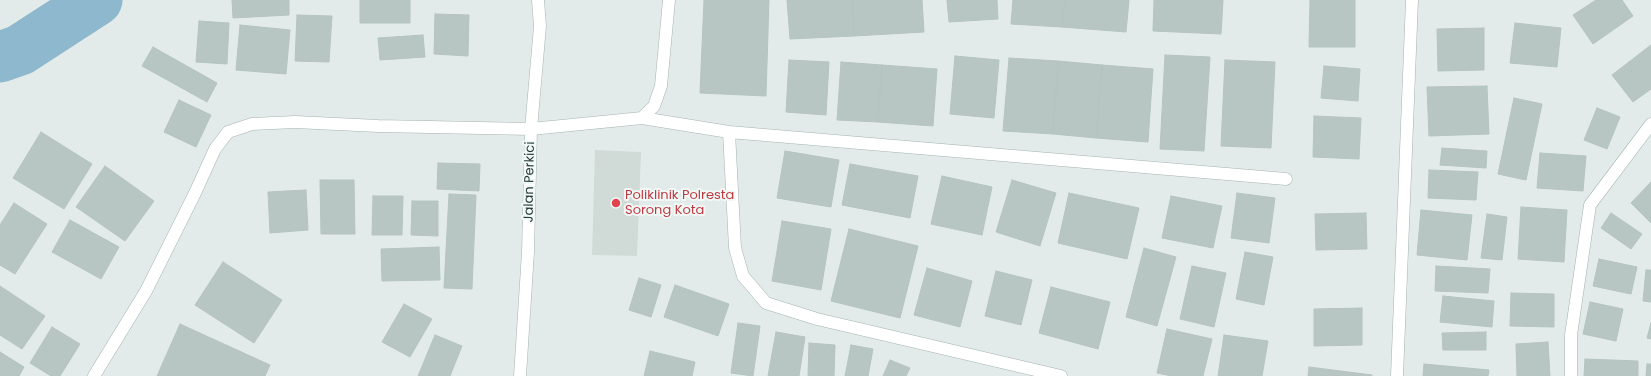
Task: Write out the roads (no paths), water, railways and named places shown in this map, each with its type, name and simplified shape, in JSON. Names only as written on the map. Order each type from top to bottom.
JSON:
[{"type":"street","points":[[94,376],[146,291],[195,193],[215,149],[228,132],[252,124],[295,122],[378,126],[531,128],[540,26],[538,0]]},
{"type":"street","points":[[642,118],[654,106],[661,86],[668,0]]},
{"type":"street","points":[[1397,376],[1412,0]]},
{"type":"street","name":"Jalan Perkici","points":[[520,376],[528,252],[531,128],[642,118],[729,132],[1286,179]]},
{"type":"street","points":[[1571,376],[1571,335],[1590,205],[1651,124]]},
{"type":"street","points":[[729,132],[734,248],[743,276],[766,303],[817,319],[1061,376]]},
{"type":"waterway","points":[[0,57],[20,50],[97,0]]},
{"type":"place","name":"Poliklinik Polresta Sorong Kota","points":[[616,203]]}]
